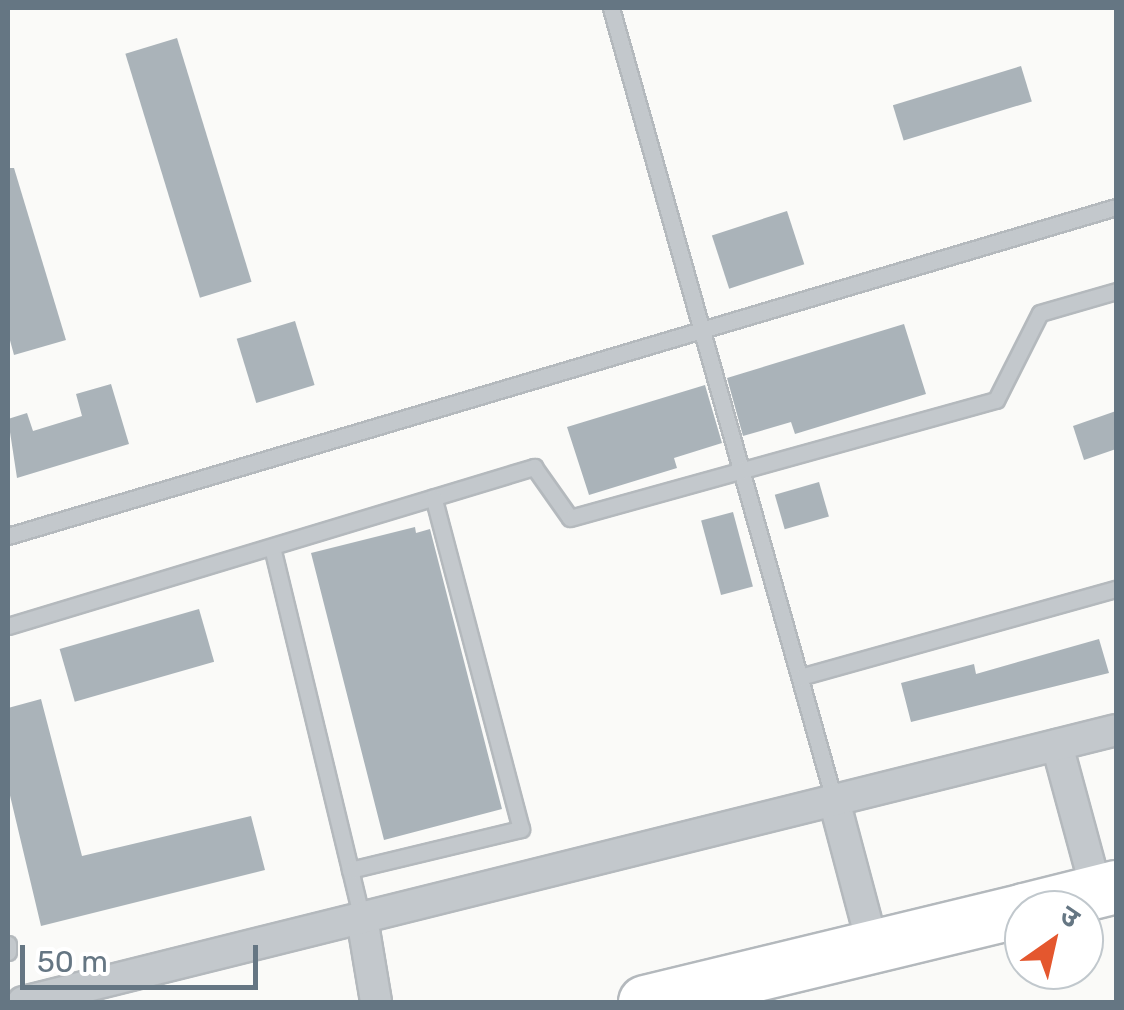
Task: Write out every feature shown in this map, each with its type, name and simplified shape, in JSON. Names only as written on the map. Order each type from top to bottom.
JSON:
[{"type":"highway","points":[[645,1002],[1004,915]]},
{"type":"street","points":[[23,1002],[1116,730]]},
{"type":"street","points":[[1057,745],[1107,890]]},
{"type":"street","points":[[834,800],[874,947]]},
{"type":"street","points":[[362,918],[376,1002]]},
{"type":"lane","points":[[611,8],[834,800]]},
{"type":"lane","points":[[8,536],[1116,206]]},
{"type":"lane","points":[[8,626],[534,467],[570,518],[996,400],[1040,313],[1116,291]]},
{"type":"lane","points":[[350,870],[522,830],[433,497]]},
{"type":"lane","points":[[272,547],[362,918]]},
{"type":"lane","points":[[800,677],[1116,589]]},
{"type":"lane","points":[[8,944],[8,952]]},
{"type":"building","points":[[177,38],[252,282],[200,298],[125,54]]},
{"type":"building","points":[[1021,66],[1032,101],[904,141],[893,105]]},
{"type":"building","points":[[8,168],[14,168],[66,340],[14,355],[8,333]]},
{"type":"building","points":[[787,211],[804,264],[729,289],[712,235]]},
{"type":"building","points":[[295,321],[315,385],[256,403],[237,339]]},
{"type":"building","points":[[904,324],[926,394],[795,434],[791,422],[743,436],[727,378]]},
{"type":"building","points":[[111,384],[129,444],[17,478],[8,419],[27,413],[33,431],[82,416],[76,394]]},
{"type":"building","points":[[705,385],[722,443],[674,458],[677,468],[589,495],[567,427]]},
{"type":"building","points":[[1116,411],[1116,449],[1084,460],[1073,426]]},
{"type":"building","points":[[819,482],[829,517],[785,529],[775,495]]},
{"type":"building","points":[[733,512],[753,586],[721,595],[701,521]]},
{"type":"building","points":[[415,527],[416,533],[430,529],[502,809],[384,840],[311,553]]},
{"type":"building","points":[[199,609],[214,662],[75,702],[60,649]]},
{"type":"building","points":[[1099,639],[1109,673],[911,722],[901,683],[974,664],[976,674]]},
{"type":"building","points":[[41,699],[82,856],[251,816],[265,870],[41,926],[8,787],[8,708]]}]
